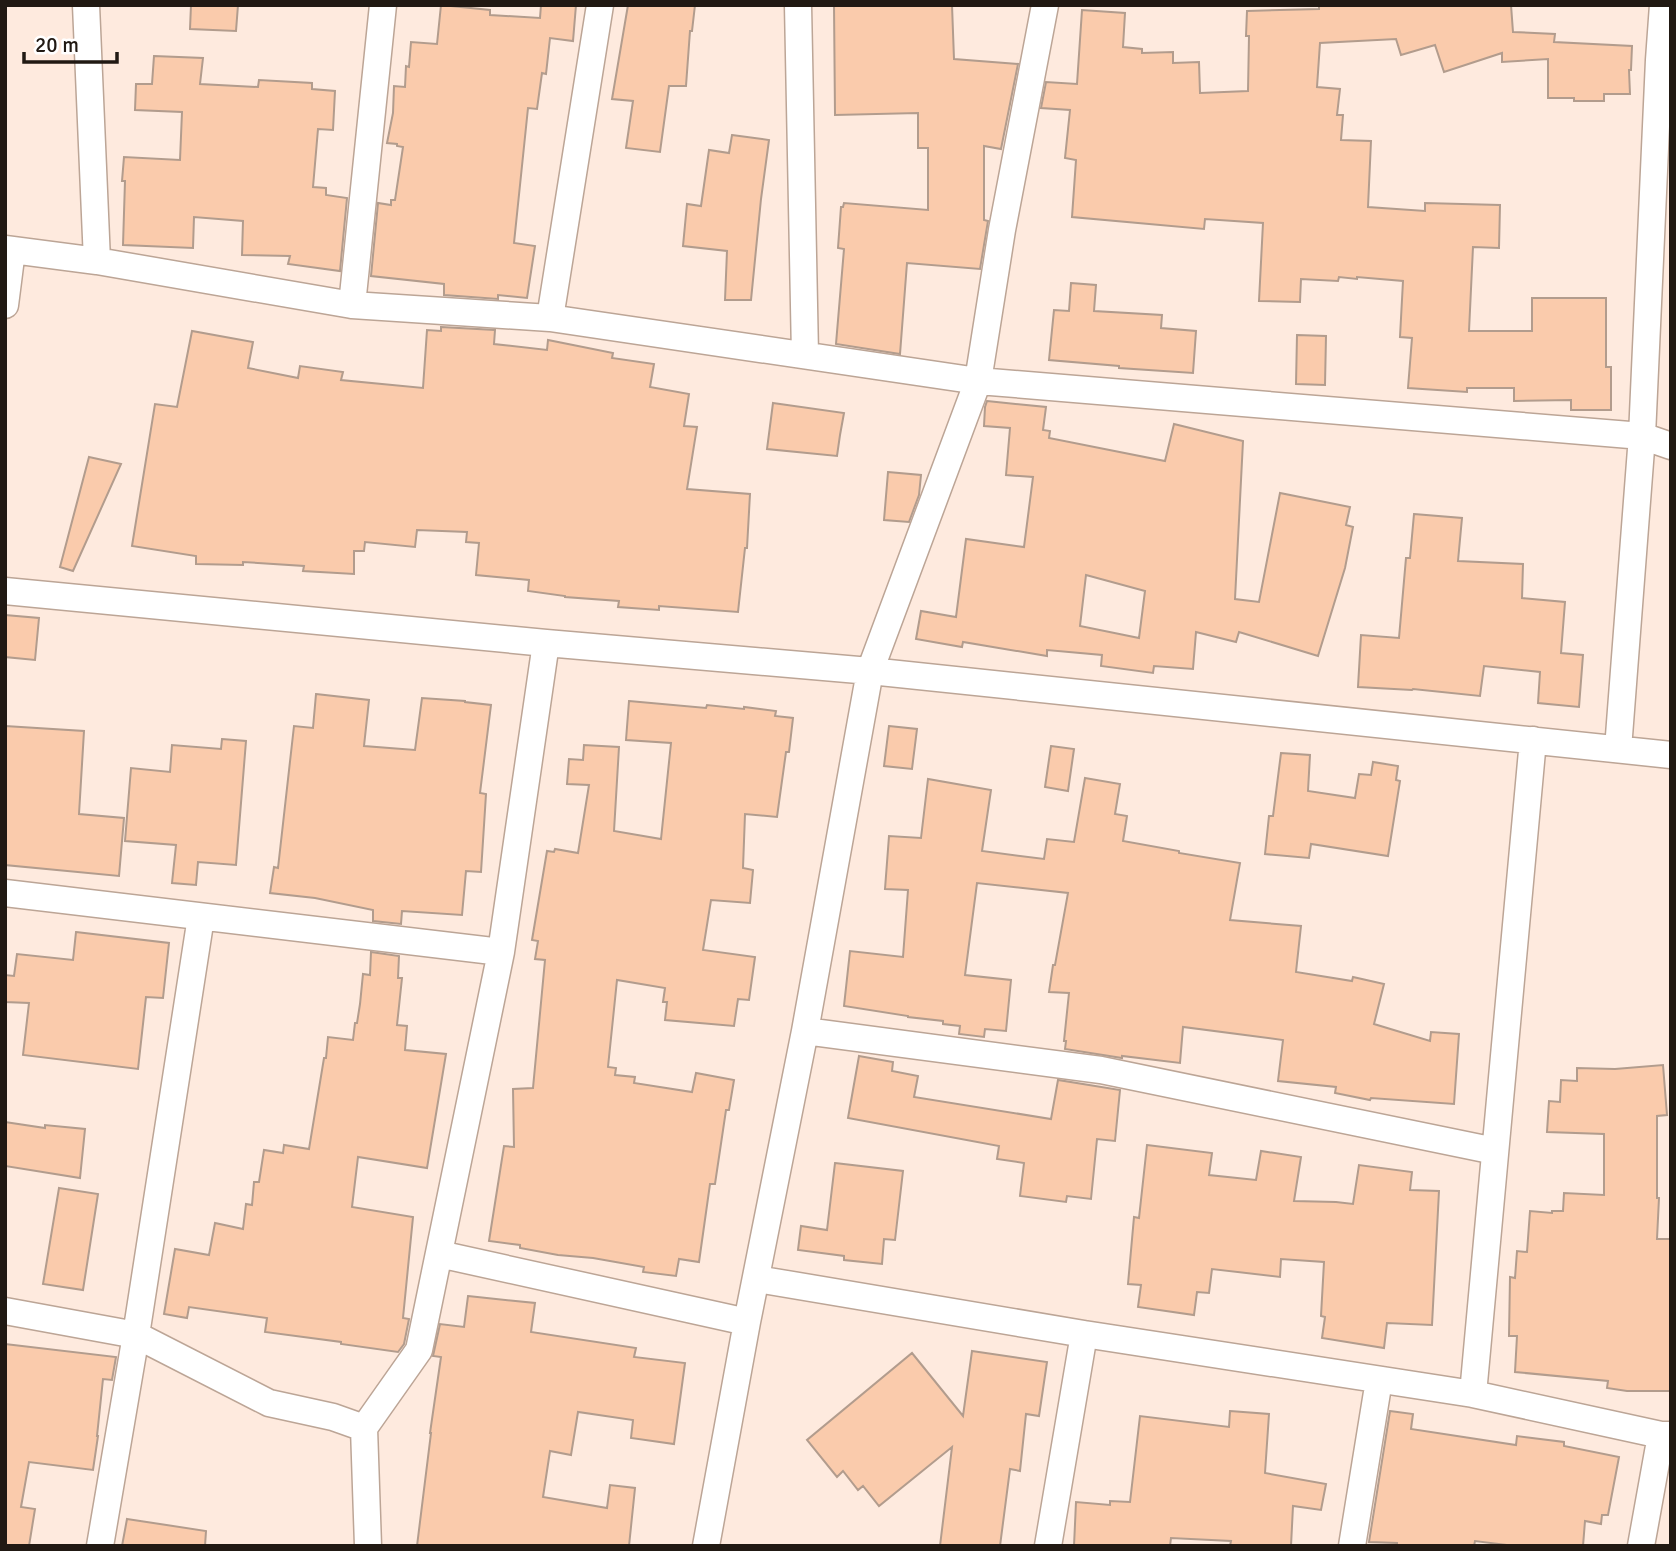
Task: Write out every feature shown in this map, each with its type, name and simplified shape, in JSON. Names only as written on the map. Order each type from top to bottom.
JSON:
[{"type":"street","points":[[86,5],[97,261]]},
{"type":"street","points":[[352,304],[383,5]]},
{"type":"street","points":[[550,318],[600,5]]},
{"type":"street","points":[[798,5],[805,355]]},
{"type":"street","points":[[711,1545],[747,1322],[805,1031],[870,671],[978,381],[1002,230],[1045,5]]},
{"type":"street","points":[[1618,749],[1642,436],[1665,61],[1663,5]]},
{"type":"street","points":[[5,305],[9,249],[352,304],[550,318],[978,381],[1642,436],[1671,446]]},
{"type":"street","points":[[5,591],[870,671],[1671,755]]},
{"type":"street","points":[[368,1546],[364,1428],[419,1350],[501,952],[546,643]]},
{"type":"street","points":[[1473,1394],[1533,740]]},
{"type":"street","points":[[5,893],[501,952]]},
{"type":"street","points":[[100,1546],[201,917]]},
{"type":"street","points":[[805,1031],[1101,1070],[1495,1151]]},
{"type":"street","points":[[439,1254],[747,1322]]},
{"type":"street","points":[[757,1279],[1084,1334],[1473,1394],[1666,1435],[1641,1546]]},
{"type":"street","points":[[5,1311],[136,1335],[270,1403],[333,1417],[364,1428]]},
{"type":"street","points":[[1048,1546],[1084,1334]]},
{"type":"street","points":[[1352,1546],[1379,1380]]},
{"type":"building","points":[[191,5],[238,5],[236,31],[190,29]]},
{"type":"building","points":[[441,5],[490,10],[490,15],[540,18],[541,5],[576,5],[573,41],[550,38],[546,74],[542,73],[537,109],[528,108],[514,243],[535,246],[527,298],[444,295],[444,284],[371,276],[378,203],[391,205],[391,200],[395,200],[403,147],[387,143],[393,113],[394,86],[405,87],[411,42],[437,44]]},
{"type":"building","points":[[628,5],[695,5],[686,86],[669,86],[660,152],[626,148],[633,101],[612,99]]},
{"type":"building","points":[[834,5],[952,5],[954,59],[1018,64],[1001,149],[984,146],[984,220],[988,221],[980,269],[907,263],[900,354],[836,344],[844,249],[838,248],[841,207],[844,203],[928,210],[928,148],[918,148],[918,113],[835,115]]},
{"type":"building","points":[[1319,5],[1511,5],[1513,32],[1555,34],[1554,42],[1632,46],[1630,94],[1604,94],[1604,101],[1548,98],[1548,59],[1502,62],[1502,53],[1444,72],[1435,45],[1401,55],[1396,39],[1320,43],[1317,87],[1340,89],[1337,115],[1343,115],[1341,140],[1371,141],[1368,207],[1425,211],[1425,203],[1500,205],[1499,248],[1473,247],[1469,331],[1532,331],[1532,298],[1606,298],[1606,367],[1611,367],[1611,410],[1571,410],[1571,400],[1514,401],[1514,388],[1467,388],[1467,392],[1408,388],[1412,338],[1400,337],[1403,281],[1357,277],[1339,277],[1338,281],[1301,279],[1300,302],[1259,301],[1263,223],[1205,219],[1204,229],[1072,217],[1076,160],[1065,158],[1070,110],[1041,108],[1046,82],[1077,84],[1082,10],[1125,13],[1123,47],[1142,49],[1142,53],[1173,52],[1173,63],[1199,62],[1200,93],[1248,91],[1247,11],[1319,9]]},
{"type":"building","points":[[154,56],[203,58],[200,84],[258,87],[259,80],[312,83],[312,89],[335,91],[333,130],[318,129],[313,187],[326,188],[326,195],[347,198],[340,271],[288,264],[290,256],[242,255],[243,221],[194,217],[193,248],[123,245],[124,157],[180,160],[182,112],[135,110],[136,84],[152,84]]},
{"type":"building","points":[[732,135],[769,140],[751,300],[725,300],[727,251],[683,246],[687,204],[701,206],[709,150],[729,153]]},
{"type":"building","points":[[1071,283],[1096,285],[1094,311],[1162,315],[1161,328],[1196,331],[1193,373],[1049,360],[1054,310],[1069,311]]},
{"type":"building","points":[[441,327],[495,330],[494,344],[547,350],[548,340],[613,353],[612,358],[654,364],[650,387],[689,394],[684,426],[697,427],[687,489],[750,494],[747,548],[738,612],[659,606],[659,610],[618,607],[619,601],[528,591],[529,580],[476,575],[479,543],[466,542],[467,532],[417,530],[415,547],[365,542],[364,551],[354,551],[354,574],[303,571],[304,566],[243,562],[243,565],[196,564],[196,556],[132,546],[155,404],[177,407],[192,331],[253,342],[248,368],[298,378],[300,366],[343,372],[341,380],[423,388],[427,330],[441,331]]},
{"type":"building","points":[[1297,335],[1326,336],[1325,385],[1296,384]]},
{"type":"building","points":[[987,401],[1046,407],[1043,430],[1050,431],[1049,438],[1165,461],[1174,424],[1243,441],[1235,599],[1259,602],[1280,493],[1350,507],[1346,525],[1353,527],[1345,568],[1318,656],[1239,632],[1236,642],[1196,632],[1193,669],[1154,666],[1153,673],[1101,666],[1102,655],[1047,650],[1047,656],[963,642],[962,647],[916,639],[921,611],[956,617],[966,539],[1024,547],[1033,477],[1006,475],[1010,428],[984,426]],"holes":[[[1086,575],[1145,591],[1139,638],[1080,626]]]},
{"type":"building","points":[[773,403],[844,413],[837,456],[767,449]]},
{"type":"building","points":[[89,457],[121,464],[73,571],[60,567]]},
{"type":"building","points":[[888,472],[921,475],[919,495],[909,522],[884,520]]},
{"type":"building","points":[[1414,514],[1462,518],[1458,561],[1523,564],[1522,598],[1565,602],[1561,653],[1583,655],[1579,707],[1538,703],[1540,672],[1484,666],[1480,696],[1358,687],[1361,635],[1399,638],[1406,558],[1410,558]]},
{"type":"building","points":[[5,615],[39,618],[35,660],[5,657]]},
{"type":"building","points":[[316,694],[369,700],[364,746],[415,750],[422,698],[491,705],[480,793],[486,794],[481,872],[466,871],[462,915],[402,911],[401,924],[373,921],[373,910],[315,898],[270,893],[274,867],[278,868],[294,726],[313,728]]},
{"type":"building","points":[[629,701],[706,708],[707,705],[744,707],[776,711],[775,716],[793,718],[777,817],[745,814],[743,868],[753,870],[750,903],[711,900],[703,950],[755,957],[749,1000],[738,999],[734,1026],[665,1020],[665,988],[617,980],[608,1067],[616,1068],[615,1075],[635,1077],[634,1083],[692,1092],[696,1073],[734,1080],[729,1110],[726,1110],[715,1184],[710,1184],[699,1262],[679,1259],[676,1276],[643,1272],[644,1267],[558,1255],[520,1248],[520,1245],[489,1241],[504,1146],[514,1147],[513,1089],[533,1088],[545,960],[535,959],[538,941],[532,940],[547,851],[554,852],[555,849],[578,853],[589,785],[567,784],[569,759],[583,760],[584,745],[619,747],[614,831],[661,839],[671,743],[626,740]]},
{"type":"building","points":[[5,726],[84,731],[79,814],[124,818],[119,876],[5,865]]},
{"type":"building","points":[[889,726],[917,729],[912,769],[884,766]]},
{"type":"building","points":[[222,739],[246,741],[236,865],[198,862],[196,885],[172,883],[176,845],[125,841],[131,768],[170,772],[172,745],[221,749]]},
{"type":"building","points":[[1051,746],[1074,749],[1068,791],[1045,787]]},
{"type":"building","points":[[1281,753],[1310,755],[1308,791],[1355,798],[1359,774],[1371,775],[1373,762],[1398,766],[1396,780],[1400,781],[1388,856],[1311,844],[1309,858],[1265,854]]},
{"type":"building","points":[[1085,778],[1120,784],[1115,814],[1127,816],[1123,841],[1240,863],[1230,920],[1301,926],[1296,972],[1352,981],[1353,977],[1384,984],[1374,1024],[1430,1041],[1431,1032],[1459,1034],[1454,1104],[1370,1100],[1335,1093],[1336,1087],[1278,1081],[1283,1040],[1183,1027],[1180,1063],[1065,1049],[1069,993],[1049,992],[1068,893],[977,883],[965,975],[1011,980],[1006,1031],[985,1029],[984,1037],[959,1034],[960,1026],[943,1024],[943,1021],[844,1006],[850,951],[903,957],[908,890],[885,889],[889,836],[921,838],[928,779],[991,790],[982,851],[1044,859],[1047,839],[1074,842]]},
{"type":"building","points":[[76,932],[169,943],[163,998],[146,997],[138,1069],[23,1055],[29,1003],[5,1002],[5,975],[14,976],[17,954],[73,960]]},
{"type":"building","points":[[371,952],[399,956],[398,978],[402,978],[397,1025],[407,1026],[405,1050],[446,1054],[427,1168],[358,1157],[352,1207],[413,1217],[403,1318],[409,1319],[404,1344],[398,1352],[265,1332],[267,1318],[189,1307],[187,1318],[164,1314],[175,1249],[209,1255],[215,1223],[243,1229],[246,1204],[252,1205],[254,1182],[259,1182],[264,1150],[283,1153],[284,1145],[309,1149],[328,1037],[353,1040],[363,974],[370,975]]},
{"type":"building","points":[[859,1056],[893,1062],[892,1071],[918,1076],[914,1097],[1051,1119],[1058,1080],[1120,1090],[1115,1141],[1097,1139],[1091,1199],[1067,1196],[1066,1202],[1020,1196],[1024,1163],[997,1159],[999,1146],[848,1118]]},
{"type":"building","points":[[1663,1065],[1667,1115],[1657,1116],[1657,1239],[1671,1239],[1671,1391],[1627,1391],[1607,1388],[1608,1381],[1515,1372],[1517,1336],[1509,1336],[1510,1277],[1515,1278],[1517,1251],[1527,1252],[1530,1211],[1563,1211],[1564,1193],[1604,1195],[1604,1134],[1547,1132],[1549,1101],[1560,1102],[1561,1080],[1577,1081],[1577,1068],[1615,1069]]},
{"type":"building","points":[[5,1122],[45,1128],[45,1125],[85,1129],[80,1178],[5,1166]]},
{"type":"building","points":[[1147,1145],[1212,1153],[1209,1175],[1256,1180],[1261,1151],[1301,1157],[1294,1201],[1353,1204],[1359,1165],[1412,1172],[1410,1190],[1439,1191],[1432,1325],[1387,1323],[1384,1348],[1322,1338],[1325,1317],[1321,1316],[1324,1262],[1281,1259],[1280,1277],[1212,1269],[1209,1293],[1197,1292],[1194,1315],[1138,1307],[1141,1285],[1128,1284],[1134,1217],[1139,1218]]},
{"type":"building","points":[[835,1163],[903,1171],[895,1240],[884,1239],[882,1264],[844,1260],[844,1256],[798,1250],[801,1226],[827,1230]]},
{"type":"building","points":[[59,1188],[98,1194],[83,1290],[43,1284]]},
{"type":"building","points":[[468,1296],[535,1303],[531,1332],[636,1348],[634,1357],[685,1363],[674,1444],[631,1438],[633,1420],[578,1412],[571,1455],[550,1451],[543,1497],[607,1508],[610,1485],[635,1488],[629,1546],[417,1546],[441,1357],[433,1356],[440,1324],[464,1327]]},
{"type":"building","points":[[5,1344],[116,1357],[112,1380],[103,1379],[93,1470],[29,1462],[21,1507],[35,1509],[29,1546],[5,1546]]},
{"type":"building","points":[[972,1351],[1047,1362],[1039,1416],[1026,1414],[1020,1471],[1010,1469],[1000,1546],[940,1546],[952,1447],[879,1506],[863,1486],[858,1490],[843,1471],[837,1477],[807,1440],[912,1353],[963,1416]]},
{"type":"building","points":[[1230,1411],[1269,1414],[1265,1473],[1326,1484],[1321,1510],[1293,1506],[1291,1546],[1230,1546],[1231,1541],[1171,1538],[1170,1546],[1074,1546],[1076,1502],[1110,1505],[1110,1501],[1130,1502],[1140,1416],[1229,1427]]},
{"type":"building","points":[[1390,1411],[1413,1414],[1411,1429],[1516,1445],[1517,1436],[1564,1442],[1564,1446],[1619,1457],[1608,1515],[1602,1515],[1601,1524],[1585,1521],[1583,1546],[1515,1546],[1475,1541],[1474,1546],[1397,1546],[1397,1543],[1369,1542]]},
{"type":"building","points":[[127,1519],[206,1531],[205,1546],[122,1546]]}]
